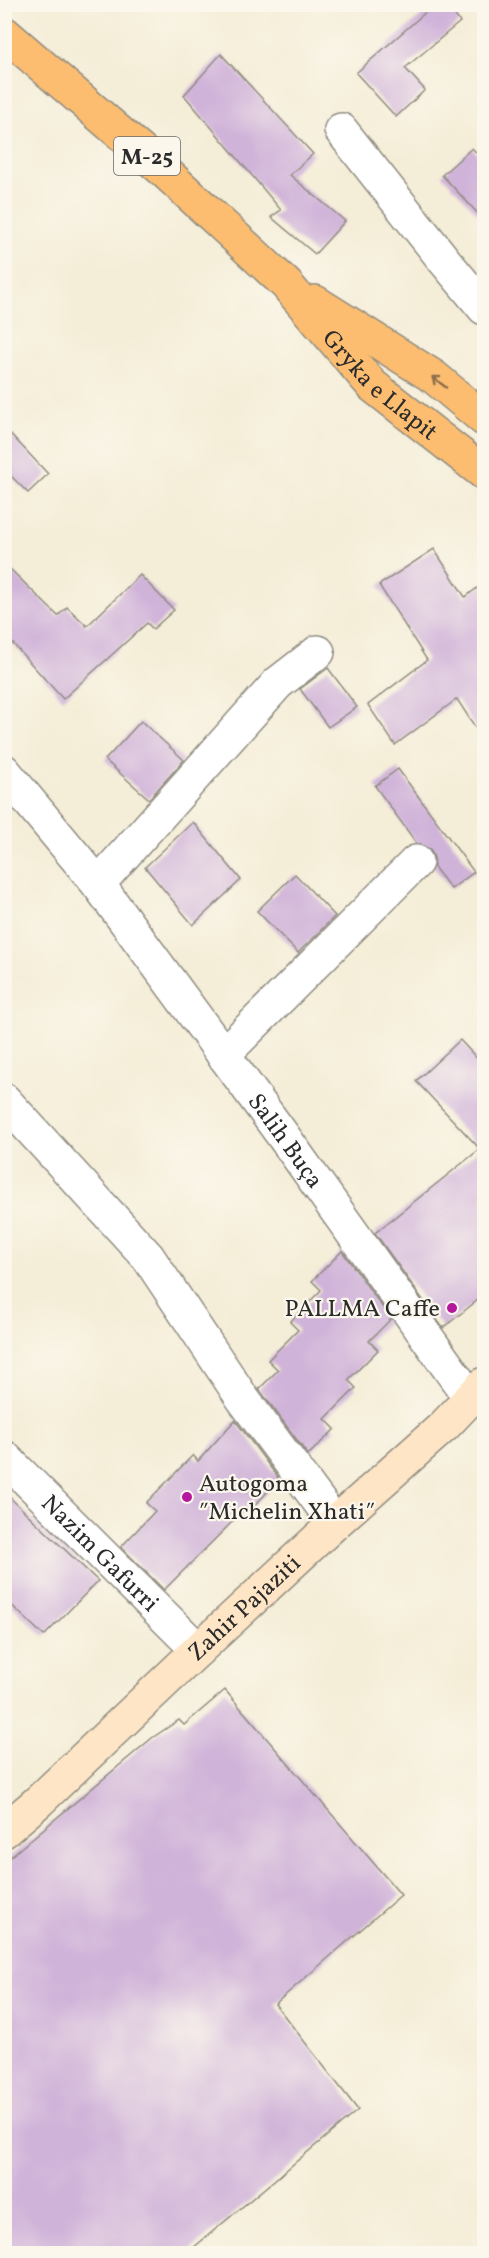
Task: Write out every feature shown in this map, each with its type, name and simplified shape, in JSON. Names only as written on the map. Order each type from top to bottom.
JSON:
[{"type":"main road","name":"Gryka e Llapit","points":[[4,33],[163,170],[286,284],[373,386],[484,473]]},
{"type":"main road","name":"Gryka e Llapit","points":[[286,284],[434,377],[484,419]]},
{"type":"main road","name":"Zahir Pajaziti","points":[[4,1831],[39,1801],[335,1523],[444,1426],[478,1391]]},
{"type":"street","points":[[341,130],[484,308]]},
{"type":"street","points":[[98,884],[278,683],[318,652]]},
{"type":"street","name":"Salih Buça","points":[[4,771],[98,884],[281,1133],[478,1391]]},
{"type":"street","points":[[223,1055],[416,862]]},
{"type":"street","points":[[4,1100],[148,1257],[243,1399],[335,1523]]},
{"type":"street","name":"Nazim Gafurri","points":[[4,1457],[198,1650]]},
{"type":"building","points":[[435,4],[446,4],[460,22],[405,68],[425,90],[396,117],[356,73]]},
{"type":"building","points":[[221,54],[313,154],[290,175],[345,221],[315,254],[271,217],[281,210],[184,95]]},
{"type":"building","points":[[472,148],[484,161],[484,220],[442,175]]},
{"type":"building","points":[[4,427],[48,474],[28,493],[4,469]]},
{"type":"building","points":[[434,549],[465,597],[484,583],[484,741],[457,699],[395,745],[368,705],[427,660],[379,585]]},
{"type":"building","points":[[4,563],[58,616],[67,607],[87,626],[140,575],[174,610],[153,629],[147,623],[63,699],[4,634]]},
{"type":"building","points":[[328,668],[357,707],[328,727],[300,689]]},
{"type":"building","points":[[141,721],[184,760],[149,799],[105,760]]},
{"type":"building","points":[[398,769],[474,872],[451,889],[434,867],[434,858],[430,849],[417,844],[375,786]]},
{"type":"building","points":[[193,822],[241,880],[193,925],[145,867]]},
{"type":"building","points":[[295,874],[335,916],[298,953],[257,911]]},
{"type":"building","points":[[460,1040],[484,1066],[484,1295],[443,1328],[375,1233],[480,1149],[416,1081]]},
{"type":"building","points":[[342,1251],[391,1319],[369,1341],[378,1350],[348,1380],[356,1388],[325,1419],[335,1429],[308,1455],[259,1389],[278,1370],[268,1360],[298,1330],[290,1322],[321,1290],[312,1281]]},
{"type":"building","points":[[235,1420],[279,1479],[250,1511],[246,1508],[164,1590],[121,1547],[155,1511],[146,1503],[193,1455],[198,1461]]},
{"type":"building","points":[[4,1492],[98,1581],[44,1636],[4,1598]]},
{"type":"building","points":[[225,1690],[401,1895],[275,2004],[358,2110],[187,2253],[4,2253],[4,1862],[152,1738],[179,1720],[184,1725]]},
{"type":"place","name":"PALLMA Caffe","points":[[452,1308]]},
{"type":"place","name":"Autogoma ʺMichelin Xhatiʺ","points":[[187,1497]]}]
